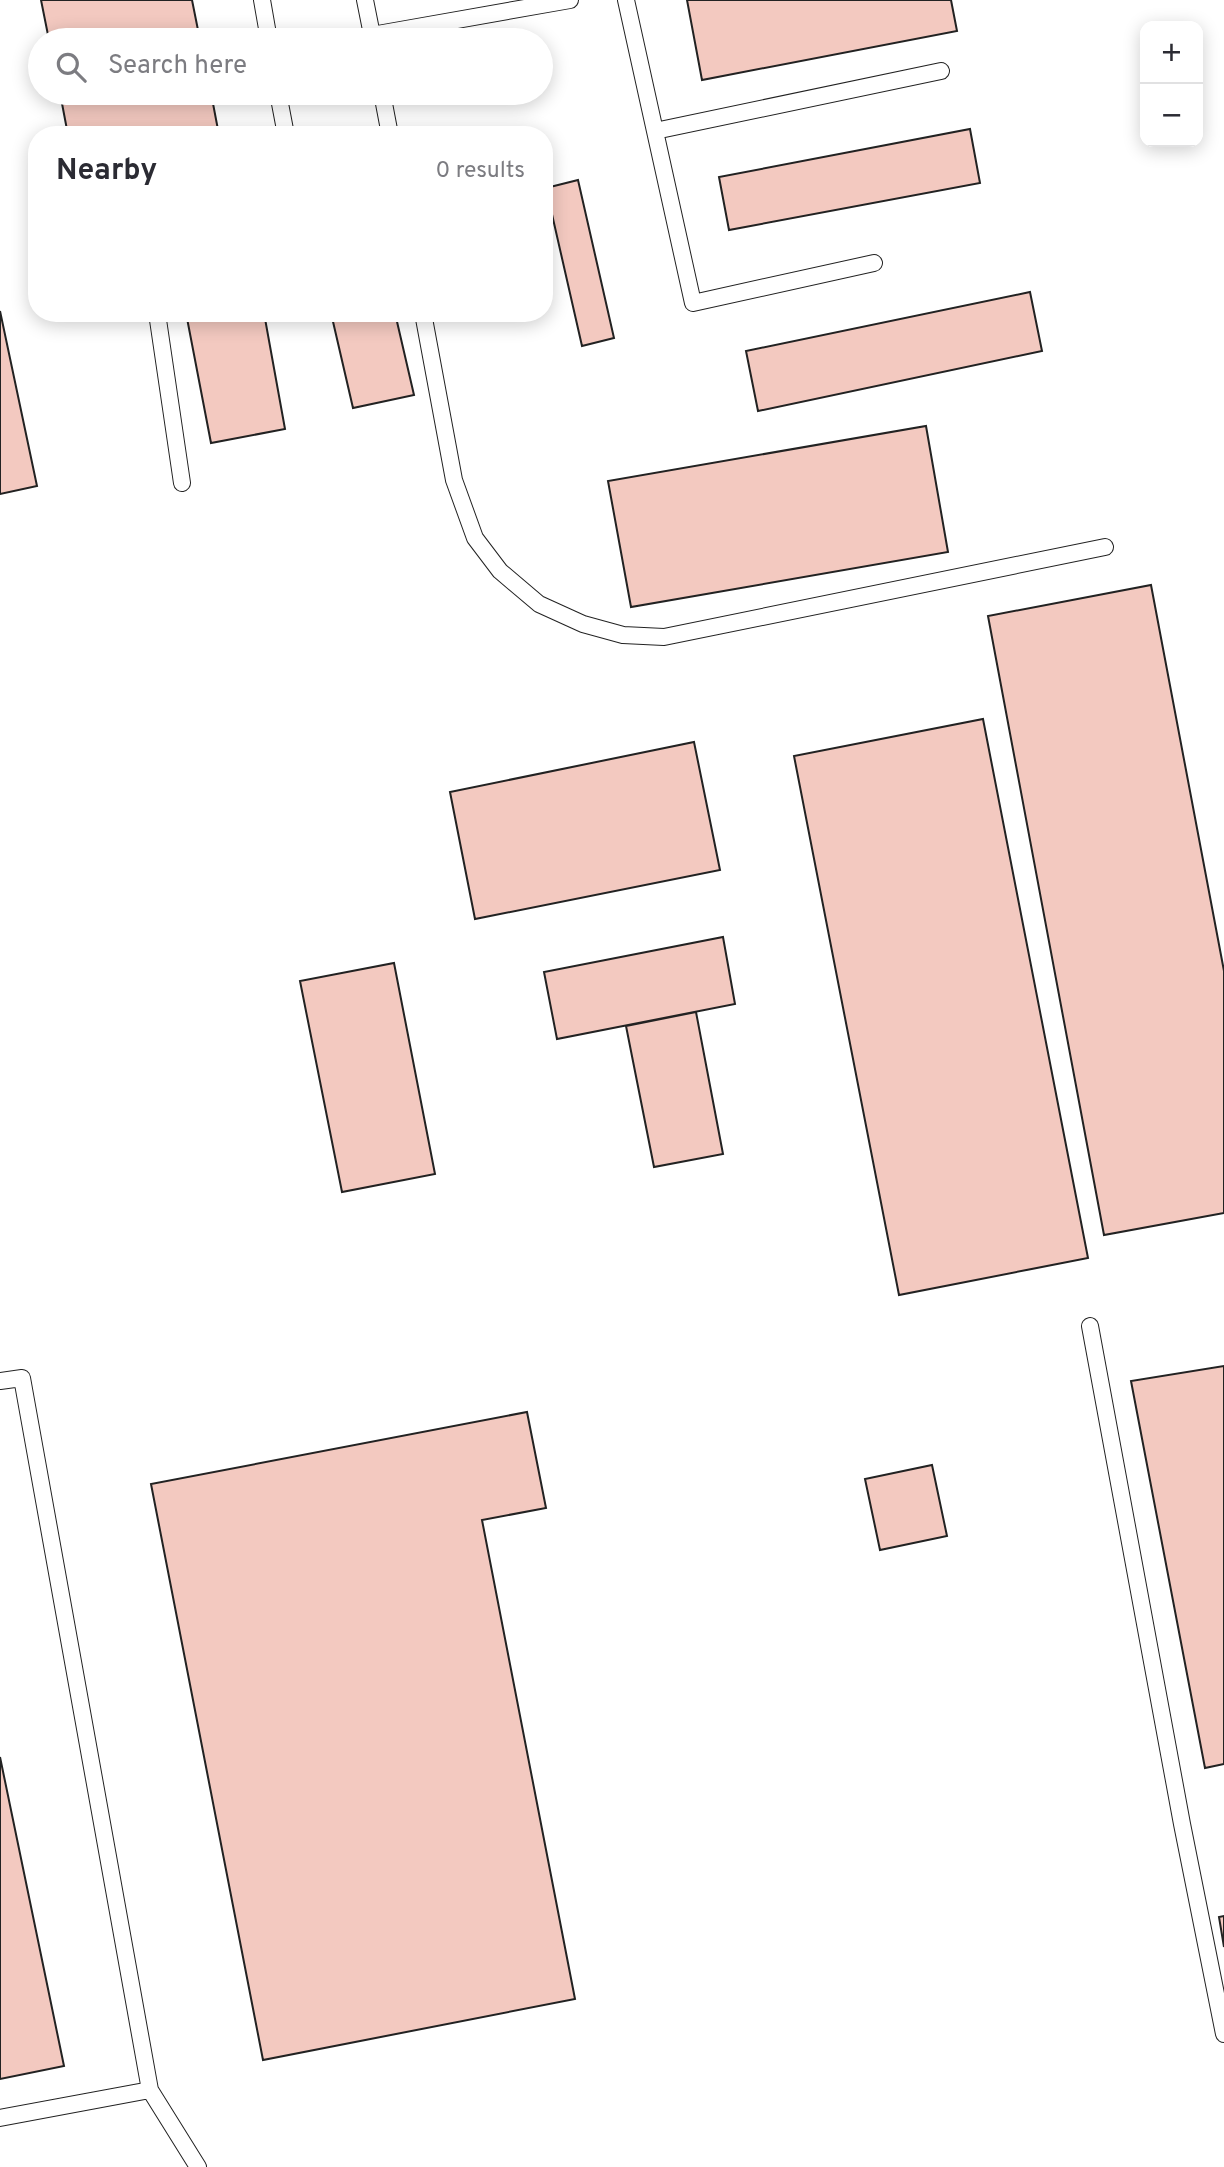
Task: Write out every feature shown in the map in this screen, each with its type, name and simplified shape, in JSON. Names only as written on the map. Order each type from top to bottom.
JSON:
[{"type":"lane","points":[[262,0],[267,28]]},
{"type":"lane","points":[[365,0],[370,28]]},
{"type":"lane","points":[[424,28],[570,0]]},
{"type":"lane","points":[[626,0],[693,303],[874,263]]},
{"type":"lane","points":[[655,131],[941,71]]},
{"type":"lane","points":[[280,105],[284,126]]},
{"type":"lane","points":[[384,105],[388,126]]},
{"type":"lane","points":[[158,322],[182,483]]},
{"type":"lane","points":[[426,322],[454,480],[475,538],[500,571],[539,604],[583,624],[623,635],[664,638],[1105,547]]},
{"type":"lane","points":[[1090,1326],[1182,1824],[1224,2034]]},
{"type":"lane","points":[[0,1381],[22,1378],[150,2090],[198,2167]]},
{"type":"lane","points":[[0,2118],[150,2090]]},
{"type":"building","points":[[41,0],[192,0],[198,28],[47,28]]},
{"type":"building","points":[[687,0],[951,0],[957,31],[702,80]]},
{"type":"building","points":[[62,105],[213,105],[217,126],[66,126]]},
{"type":"building","points":[[970,129],[980,183],[729,230],[719,177]]},
{"type":"building","points":[[578,180],[614,338],[582,346],[553,219],[553,186]]},
{"type":"building","points":[[1030,292],[1042,351],[758,411],[746,351]]},
{"type":"building","points":[[0,311],[37,486],[0,494]]},
{"type":"building","points":[[188,322],[266,322],[285,429],[211,443]]},
{"type":"building","points":[[333,322],[397,322],[414,395],[353,408]]},
{"type":"building","points":[[926,426],[948,552],[631,607],[608,481]]},
{"type":"building","points":[[1151,585],[1224,971],[1224,1213],[1104,1235],[988,616]]},
{"type":"building","points":[[983,719],[1088,1258],[899,1295],[794,756]]},
{"type":"building","points":[[694,742],[720,870],[475,919],[450,792]]},
{"type":"building","points":[[723,937],[735,1004],[557,1039],[544,972]]},
{"type":"building","points":[[394,963],[435,1174],[342,1192],[300,981]]},
{"type":"building","points":[[696,1012],[723,1154],[654,1167],[626,1026]]},
{"type":"building","points":[[1224,1366],[1224,1764],[1205,1768],[1131,1381]]},
{"type":"building","points":[[527,1412],[546,1508],[482,1520],[575,1999],[263,2060],[151,1484]]},
{"type":"building","points":[[932,1465],[947,1536],[880,1550],[865,1479]]},
{"type":"building","points":[[0,1757],[64,2066],[0,2079]]},
{"type":"building","points":[[1224,1916],[1224,1947],[1219,1917]]}]
